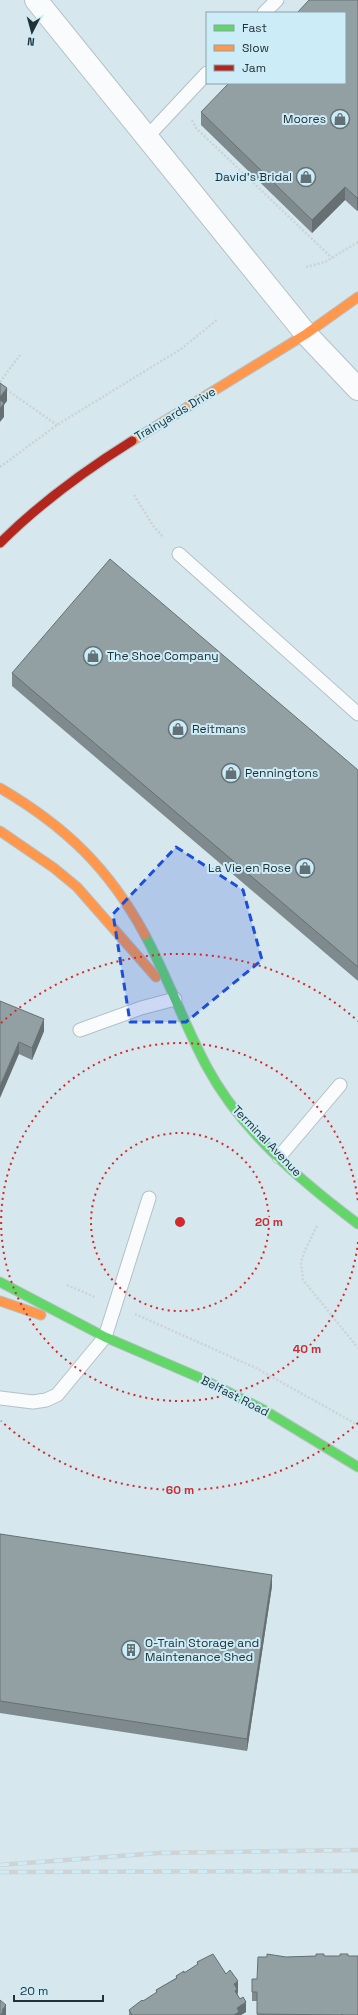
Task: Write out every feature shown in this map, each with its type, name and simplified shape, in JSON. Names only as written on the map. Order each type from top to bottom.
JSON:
[{"type":"street","points":[[36,0],[306,334],[358,389]]},
{"type":"street","name":"Trainyards Drive","points":[[0,543],[24,519],[90,466],[306,334],[358,297]]},
{"type":"street","name":"Terminal Avenue","points":[[0,788],[56,825],[81,847],[106,877],[143,934],[208,1070],[227,1100],[249,1127],[279,1157],[336,1207],[358,1224]]},
{"type":"street","name":"Terminal Avenue","points":[[0,831],[54,868],[77,887],[175,999]]},
{"type":"street","name":"Belfast Road","points":[[0,1282],[105,1337]]},
{"type":"street","name":"Belfast Road","points":[[0,1301],[105,1337],[198,1377],[264,1410],[326,1446],[358,1467]]},
{"type":"lane","points":[[265,12],[276,0]]},
{"type":"lane","points":[[147,137],[206,74]]},
{"type":"lane","points":[[179,554],[358,714]]},
{"type":"lane","points":[[80,1030],[140,1008],[175,999]]},
{"type":"lane","points":[[279,1157],[340,1085]]},
{"type":"lane","points":[[0,1398],[33,1402],[46,1400],[57,1395],[105,1337],[149,1198]]},
{"type":"path","points":[[191,118],[196,128],[332,258]]},
{"type":"path","points":[[306,267],[325,262],[358,242]]},
{"type":"path","points":[[0,467],[57,425],[181,349],[218,319]]},
{"type":"path","points":[[20,355],[0,383],[57,425]]},
{"type":"path","points":[[134,495],[154,527],[179,554]]},
{"type":"path","points":[[336,1207],[318,1224],[305,1250],[301,1262],[301,1271],[303,1280],[308,1288],[358,1348]]},
{"type":"path","points":[[64,1284],[256,1368],[297,1389],[358,1425]]},
{"type":"highlighted area","points":[[176,847],[243,890],[262,960],[186,1022],[130,1022],[113,914]]},
{"type":"building","name":"David's Bridal","points":[[309,0],[358,0],[358,197],[357,198],[345,187],[312,220],[201,112],[228,84],[346,84],[346,12],[298,12]]},
{"type":"building","points":[[0,383],[7,388],[0,397]]},
{"type":"building","points":[[0,400],[4,403],[0,409]]},
{"type":"building","points":[[110,559],[358,770],[358,967],[12,673]]},
{"type":"building","points":[[0,1001],[44,1019],[32,1048],[19,1042],[0,1086]]},
{"type":"building","name":"O-Train Storage and Maintenance Shed","points":[[0,1534],[272,1575],[247,1739],[0,1701]]},
{"type":"building","points":[[213,1954],[226,1974],[230,1970],[238,1981],[234,1984],[237,1989],[235,1991],[240,1999],[243,1997],[246,2002],[237,2008],[239,2012],[234,2015],[132,2015],[129,2010],[142,2000],[143,2001],[157,1992],[156,1990],[177,1978],[176,1976],[198,1964],[197,1962]]},
{"type":"building","points":[[267,1954],[286,1957],[316,1956],[316,1954],[324,1954],[324,1956],[340,1956],[340,1954],[348,1954],[348,1956],[358,1956],[358,2015],[257,2014],[257,1992],[252,1992],[252,1979],[257,1979],[258,1957],[267,1957]]},
{"type":"building","points":[[0,2000],[6,2005],[2,2010],[1,2015],[0,2015]]},
{"type":"railway","points":[[0,1865],[159,1853],[358,1850]]},
{"type":"railway","points":[[0,1872],[358,1871]]},
{"type":"traffic: fast","points":[[145,935],[207,1067],[221,1091],[237,1113],[255,1134],[294,1172],[358,1224]]},
{"type":"traffic: fast","points":[[0,1282],[105,1337],[198,1377],[264,1410],[358,1467]]},
{"type":"traffic: slow","points":[[132,441],[306,334],[358,297]]},
{"type":"traffic: slow","points":[[0,788],[45,818],[83,851],[116,889],[145,935]]},
{"type":"traffic: slow","points":[[0,831],[54,868],[77,887],[156,977]]},
{"type":"traffic: slow","points":[[0,1301],[41,1315]]},
{"type":"traffic: jam","points":[[0,543],[31,514],[63,488],[132,441]]},
{"type":"place","name":"Moores","points":[[340,119]]},
{"type":"place","name":"David's Bridal","points":[[306,177]]},
{"type":"place","name":"The Shoe Company","points":[[93,656]]},
{"type":"place","name":"Reitmans","points":[[178,729]]},
{"type":"place","name":"Penningtons","points":[[231,773]]},
{"type":"place","name":"La Vie en Rose","points":[[305,868]]},
{"type":"place","name":"O-Train Storage and Maintenance Shed","points":[[131,1650]]}]
